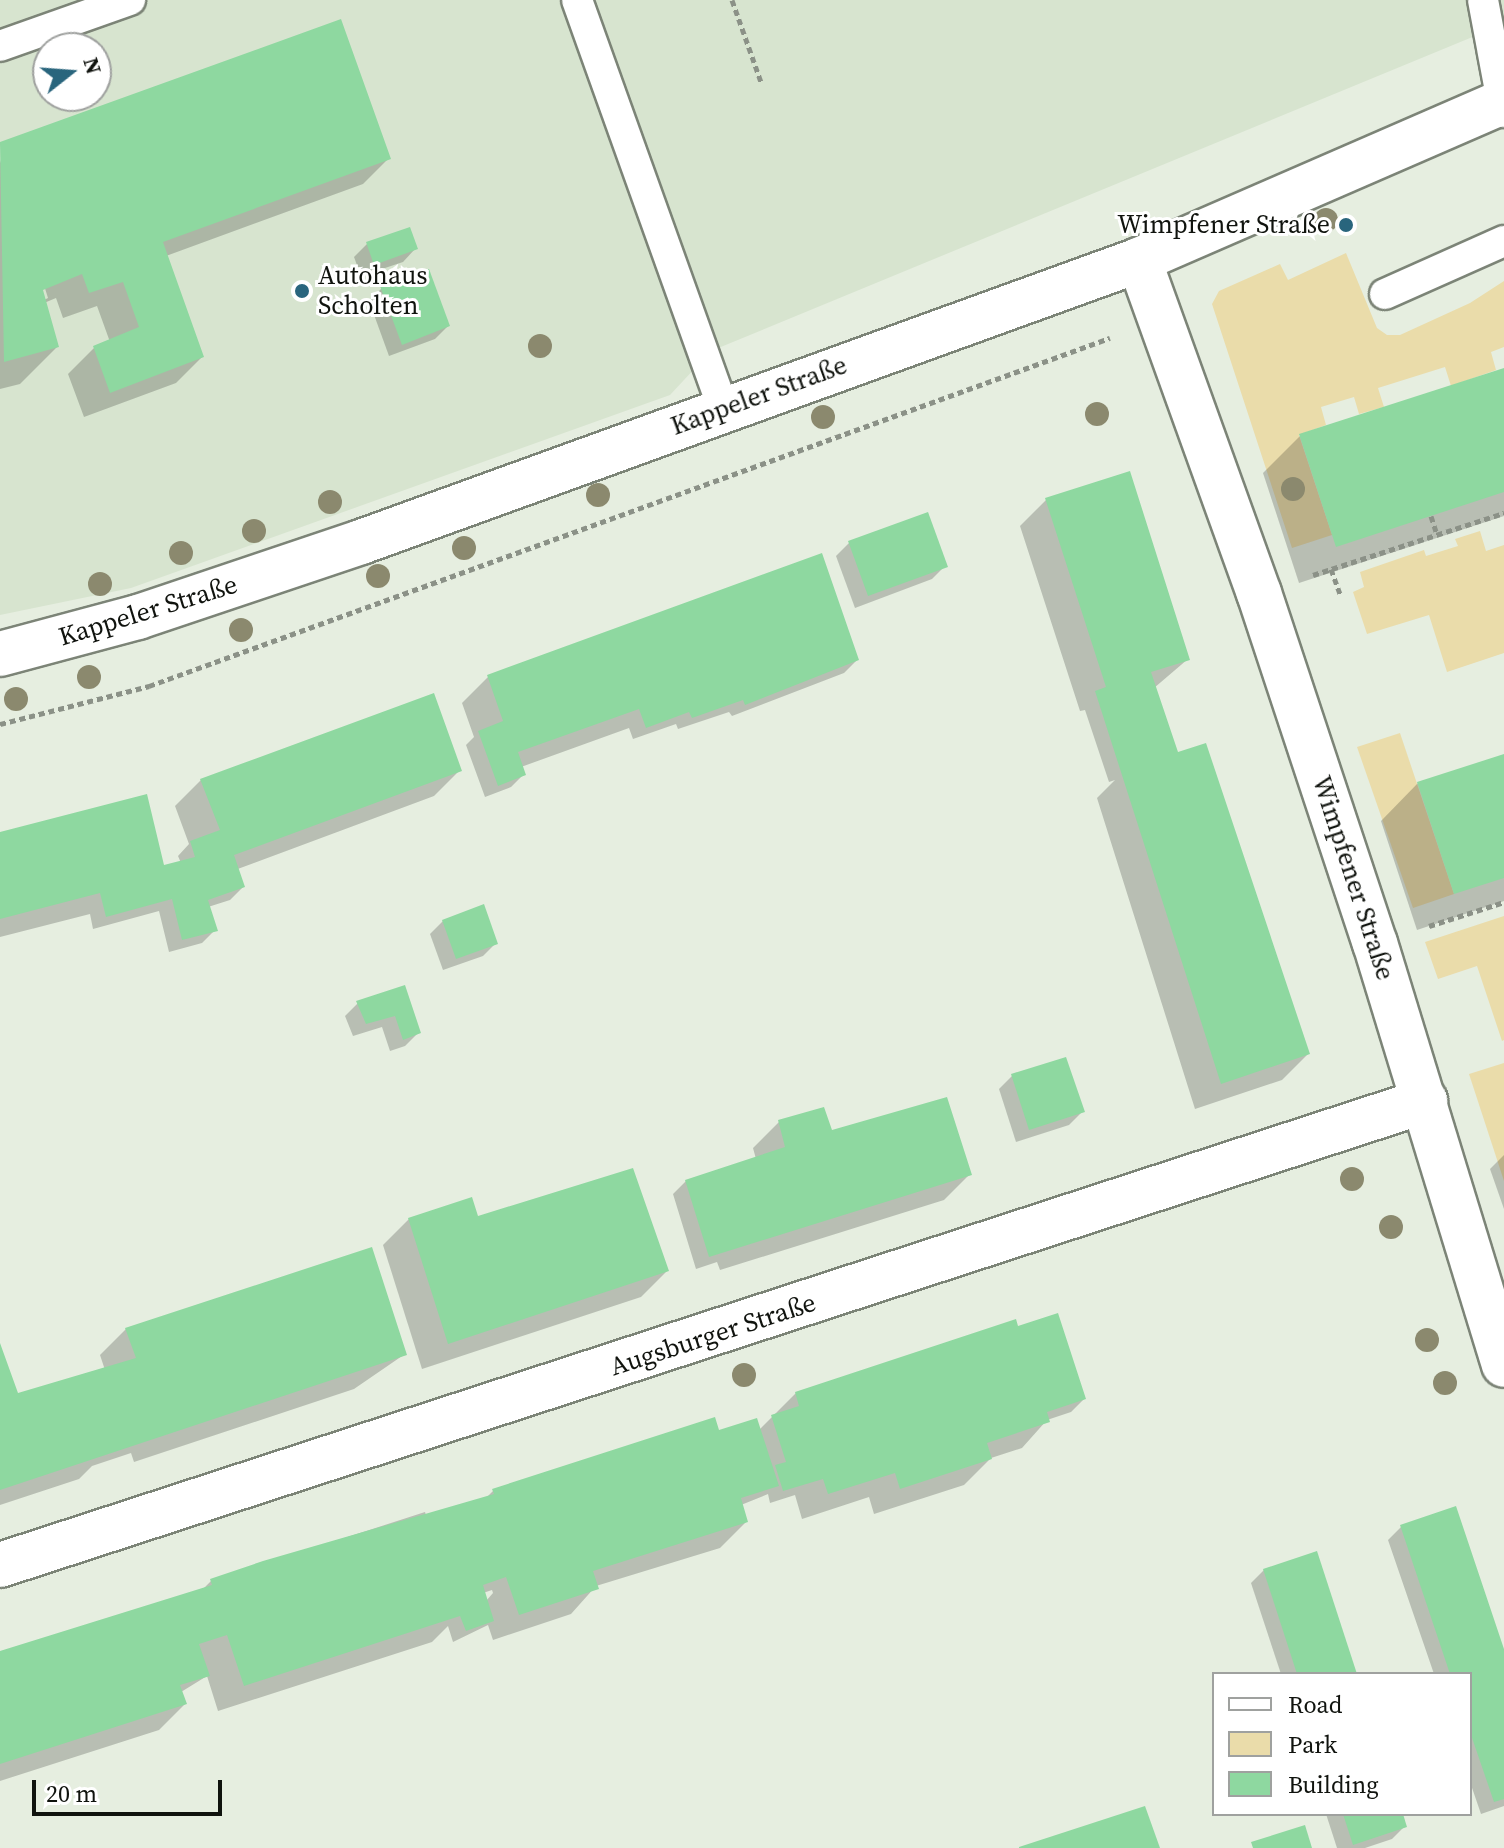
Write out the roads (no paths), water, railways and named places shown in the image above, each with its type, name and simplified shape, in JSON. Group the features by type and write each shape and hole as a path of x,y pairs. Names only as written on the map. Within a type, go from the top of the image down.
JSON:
{"street":[{"name":"Kappeler Straße","path":"0,654 183,602 1139,260 1503,105"},
{"name":"Wimpfener Straße","path":"1139,260 1259,593 1375,943 1504,1365"},
{"name":"Augsburger Straße","path":"0,1565 1425,1101"}],"lane":[{"path":"0,46 130,0"},
{"path":"577,0 724,410"},
{"path":"1483,0 1503,105"},
{"path":"1385,294 1504,241"}],"place":[{"name":"Wimpfener Straße","path":"1346,225"},
{"name":"Autohaus Scholten","path":"302,291"}]}
